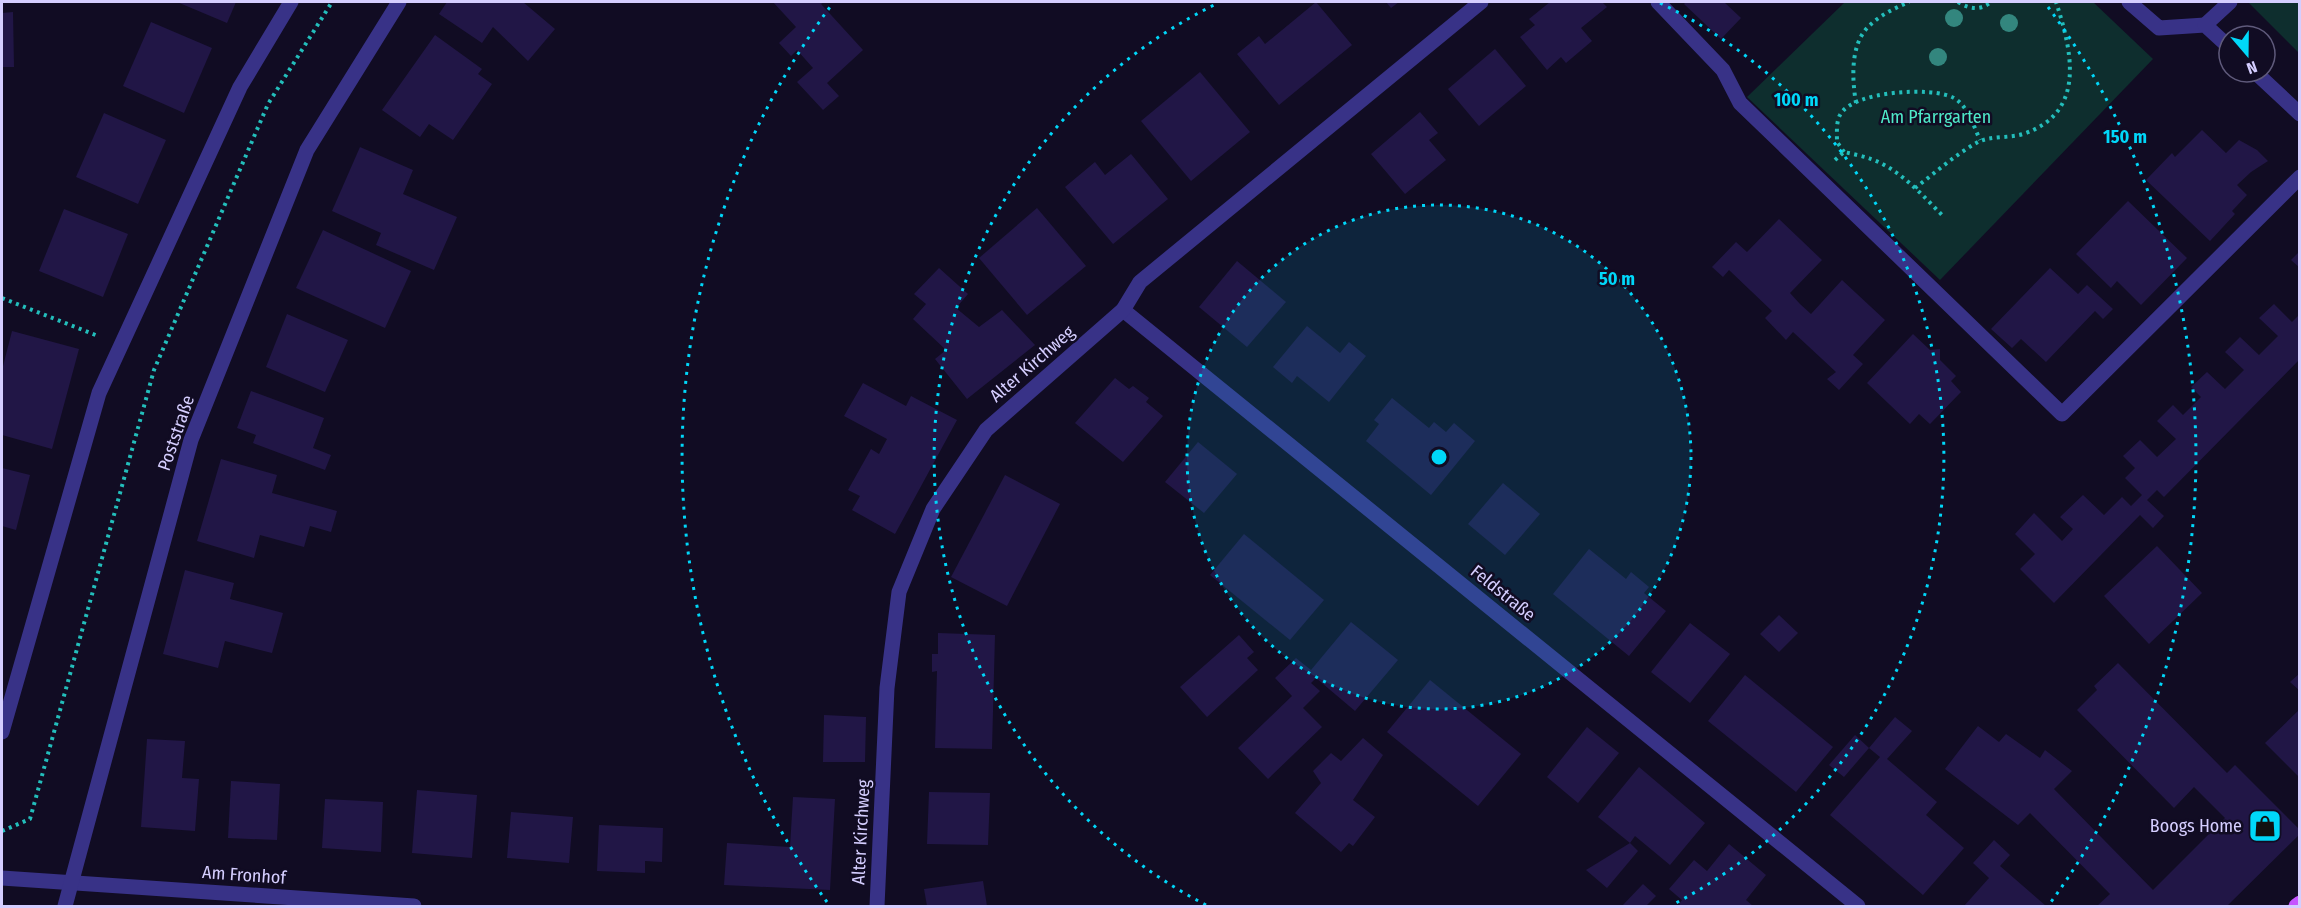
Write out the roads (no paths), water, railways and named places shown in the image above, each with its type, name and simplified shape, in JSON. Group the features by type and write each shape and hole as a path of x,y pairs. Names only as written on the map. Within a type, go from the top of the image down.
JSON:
{"street":[{"path":"2,732 99,393 240,87 291,2"},
{"name":"Poststraße","path":"65,906 191,440 307,150 399,2"},
{"name":"Alter Kirchweg","path":"877,906 888,688 899,592 933,509 986,430 1123,310 1140,282 1481,2"},
{"path":"1658,2 1723,70 1740,103 2062,414 2300,177"},
{"path":"2129,2 2159,28 2205,25 2230,2"},
{"path":"2205,25 2217,36"},
{"path":"2268,84 2300,114"},
{"name":"Feldstraße","path":"1123,310 1858,906"},
{"name":"Am Fronhof","path":"2,878 414,906"}],"place":[{"name":"Boogs Home","path":"2265,826"}],"park label":[{"name":"Am Pfarrgarten","path":"1936,117"}]}
